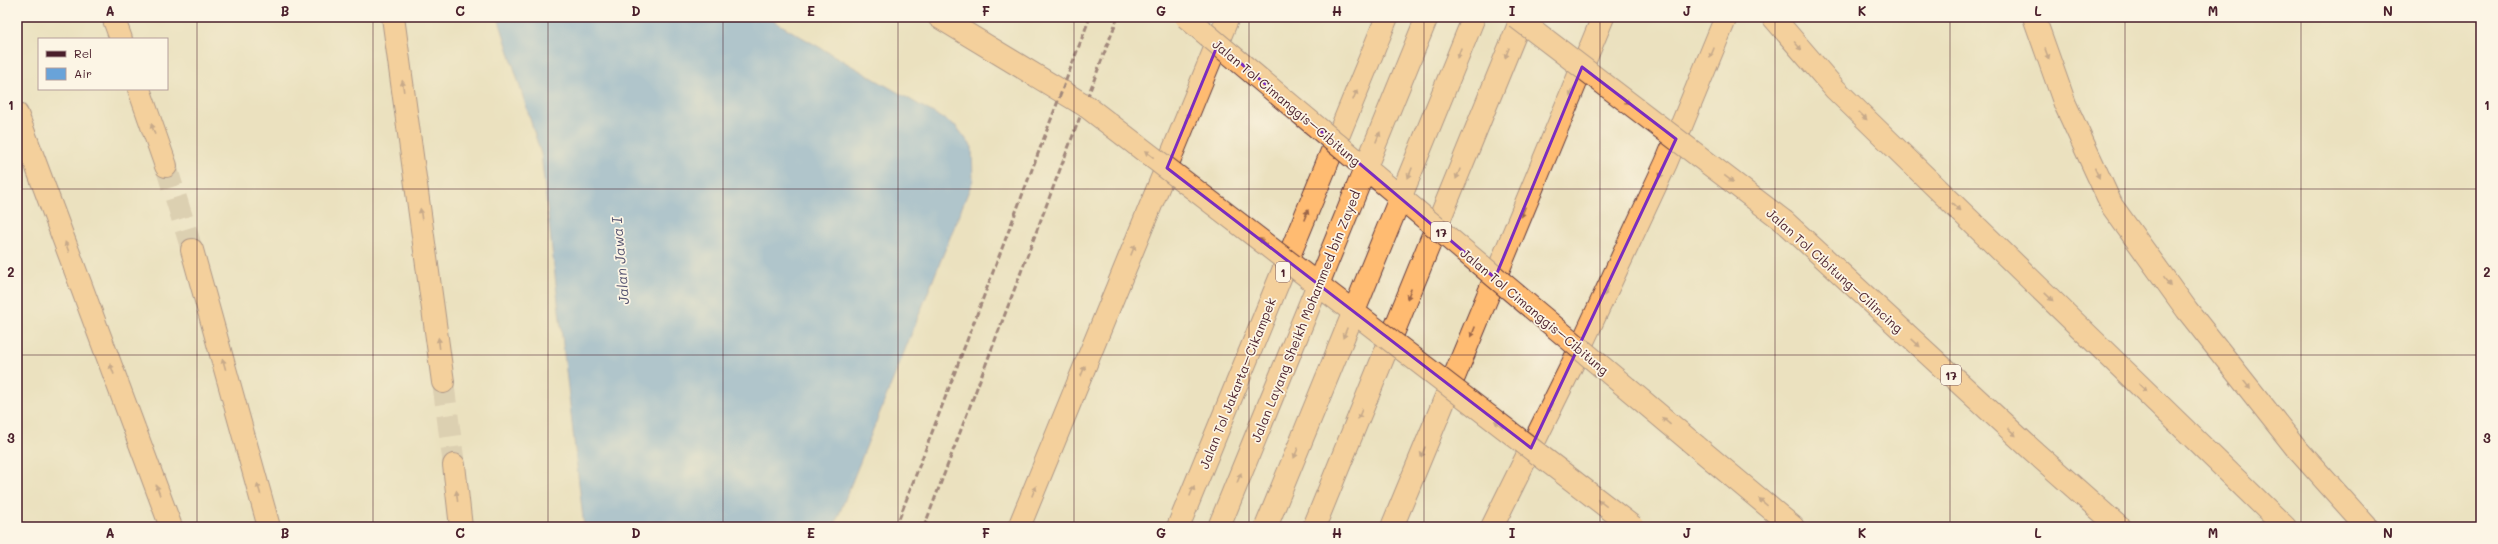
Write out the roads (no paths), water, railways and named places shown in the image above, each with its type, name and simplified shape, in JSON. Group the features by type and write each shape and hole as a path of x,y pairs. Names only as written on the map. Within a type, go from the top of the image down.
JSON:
{"highway":[{"path":"113,17 121,38"},
{"path":"393,17 443,382"},
{"path":"938,17 1085,105"},
{"path":"963,17 1085,105 1633,527"},
{"name":"Jalan Tol Cimanggis–Cibitung","path":"1186,17 1793,527"},
{"path":"1019,527 1228,17"},
{"name":"Jalan Tol Jakarta–Cikampek","path":"1178,527 1387,17"},
{"name":"Jalan Layang Sheikh Mohammed bin Zayed","path":"1219,527 1427,17"},
{"path":"1266,527 1474,17"},
{"name":"Jalan Tol Cibitung–Cilincing","path":"1516,17 1785,222 2031,449 2119,527"},
{"path":"1314,527 1522,17"},
{"path":"1392,527 1603,17"},
{"path":"1492,527 1572,365 1666,163 1726,17"},
{"path":"1773,17 1835,89 2285,527"},
{"path":"2034,17 2065,104 2112,206 2187,310 2297,449 2367,527"},
{"path":"139,90 166,166"},
{"path":"17,114 172,527"},
{"path":"192,250 269,527"},
{"path":"454,465 461,527"}],"water":[{"name":"Jalan Jawa I","path":"498,17 767,17 956,126 972,147 973,180 834,527 584,527 541,154"}],"tunnel":[{"path":"166,166 192,250"},
{"path":"443,382 454,465"}],"railway":[{"path":"896,527 1090,17"},
{"path":"924,527 1118,17"}]}
